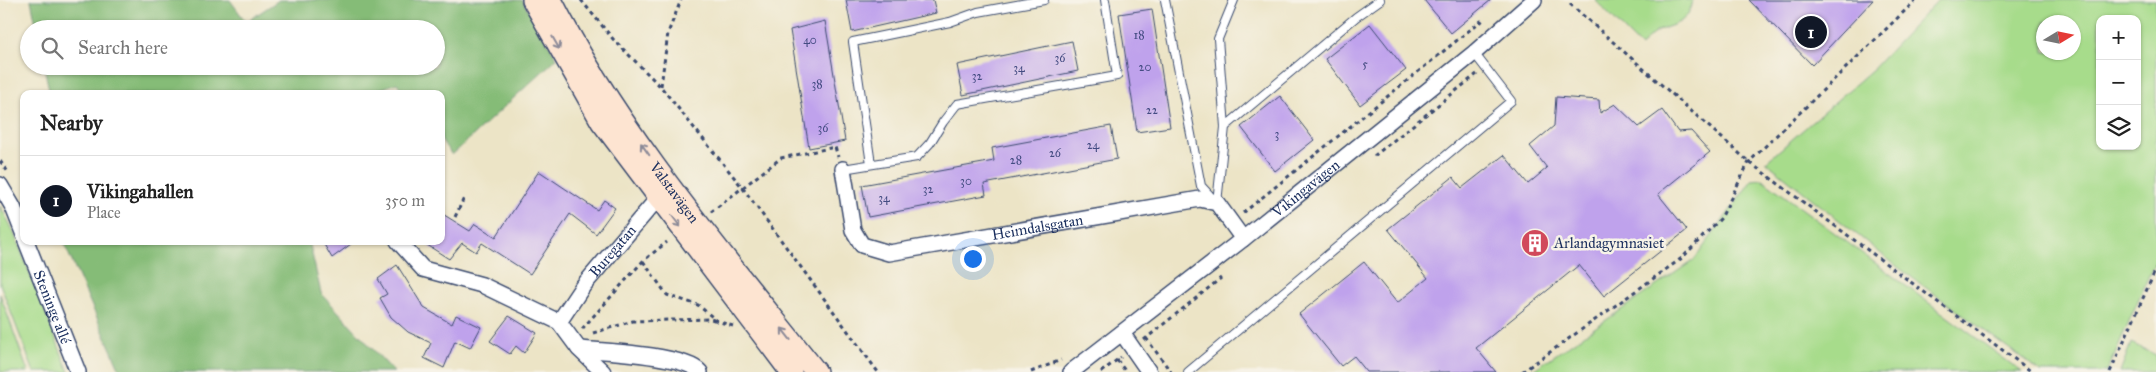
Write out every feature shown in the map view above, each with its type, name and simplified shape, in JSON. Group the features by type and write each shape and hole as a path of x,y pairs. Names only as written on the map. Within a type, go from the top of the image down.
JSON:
{"street":[{"name":"Valstavägen","path":"533,0 602,122 664,191 816,372"},
{"name":"Valstavägen","path":"551,0 664,191 791,372"},
{"name":"Vikingavägen","path":"1071,372 1243,239 1474,53 1528,2"},
{"name":"Heimdalsgatan","path":"843,169 853,230 862,245 889,253 1200,199 1217,203"},
{"path":"0,185 13,207 20,225"},
{"name":"Buregatan","path":"559,322 583,286 664,191"},
{"path":"1217,203 1243,239"},
{"name":"Steninge allé","path":"28,245 78,372"},
{"path":"401,245 422,269 482,285 559,322 576,344 603,372"},
{"path":"1122,333 1149,372"},
{"path":"576,344 687,362 700,372"}],"lane":[{"path":"870,164 853,42 950,22 978,12 1044,0"},
{"path":"843,169 917,157 930,143 957,104 1117,76 1105,0"},
{"path":"1165,0 1202,186 1217,203"},
{"path":"1217,203 1225,127 1218,39 1234,0"},
{"path":"1225,127 1356,17 1380,0"},
{"path":"1188,372 1511,100 1474,53"}],"path":[{"path":"581,0 613,39 661,87 742,187 878,372"},
{"path":"661,87 668,33 681,0"},
{"path":"1522,372 1682,258 1722,218 1749,162 1916,0"},
{"path":"1570,4 1749,162 2032,372"},
{"path":"708,214 781,158 835,147 843,169"},
{"path":"455,217 464,198"},
{"path":"576,344 618,289 643,261 667,242"},
{"path":"643,261 667,295 698,305 717,321"},
{"path":"2110,372 2156,269"},
{"path":"576,344 633,321 711,319 734,326"},
{"path":"1146,338 1171,372"},
{"path":"1117,360 1126,372"}],"green space":[{"path":"31,0 230,0 245,20 35,20"},
{"path":"279,0 522,0 557,58 452,155 445,145 445,90 402,90 397,83 378,90 49,90 46,75 445,75 445,20 249,20"},
{"path":"1595,0 1693,0 1690,9 1682,20 1677,24 1658,31 1641,47"},
{"path":"1938,0 2156,0 2156,259 2107,372 2041,372 1899,268 1766,162 1874,68"},
{"path":"1762,179 2022,372 1530,372 1694,260 1752,180"},
{"path":"0,206 11,226 69,372 34,372 0,284"},
{"path":"65,245 310,245 321,293 394,372 121,372"},
{"path":"0,294 28,372 0,372"},
{"path":"2131,343 2156,355 2156,372 2120,372"}],"building":[{"path":"846,0 933,0 936,13 852,32"},
{"path":"1424,0 1491,0 1451,33"},
{"path":"1749,0 1873,0 1812,65"},
{"path":"1152,9 1170,127 1137,132 1119,14"},
{"path":"825,21 845,141 809,148 790,30"},
{"path":"1370,24 1406,70 1360,105 1325,59"},
{"path":"1072,41 1078,71 963,95 957,65"},
{"path":"1280,96 1314,140 1275,171 1241,127"},
{"name":"Arlandagymnasiet","path":"1556,97 1599,100 1600,113 1615,104 1639,127 1662,110 1678,132 1691,131 1710,152 1658,194 1687,230 1604,296 1579,265 1476,348 1496,372 1367,372 1354,356 1341,366 1299,314 1364,262 1397,303 1428,278 1388,229 1453,177 1462,188 1504,155 1528,184 1547,168 1530,146 1554,126"},
{"path":"1111,126 1117,159 984,184 986,195 868,217 862,185 994,161 992,148"},
{"path":"539,171 597,210 604,200 615,208 596,234 570,214 530,274 482,243 476,252 462,243 449,259 427,245 445,245 445,215 470,231 475,224 496,237"},
{"path":"324,245 350,245 332,258"},
{"path":"397,265 424,308 452,324 456,315 481,327 470,348 455,341 444,368 424,358 431,343 408,332 391,317 380,298 387,294 378,279"},
{"path":"509,316 537,333 524,353 516,346 510,354 490,341"}],"place":[{"name":"Vikingahallen","path":"1811,32"},
{"name":"Arlandagymnasiet","path":"1535,243"}]}
